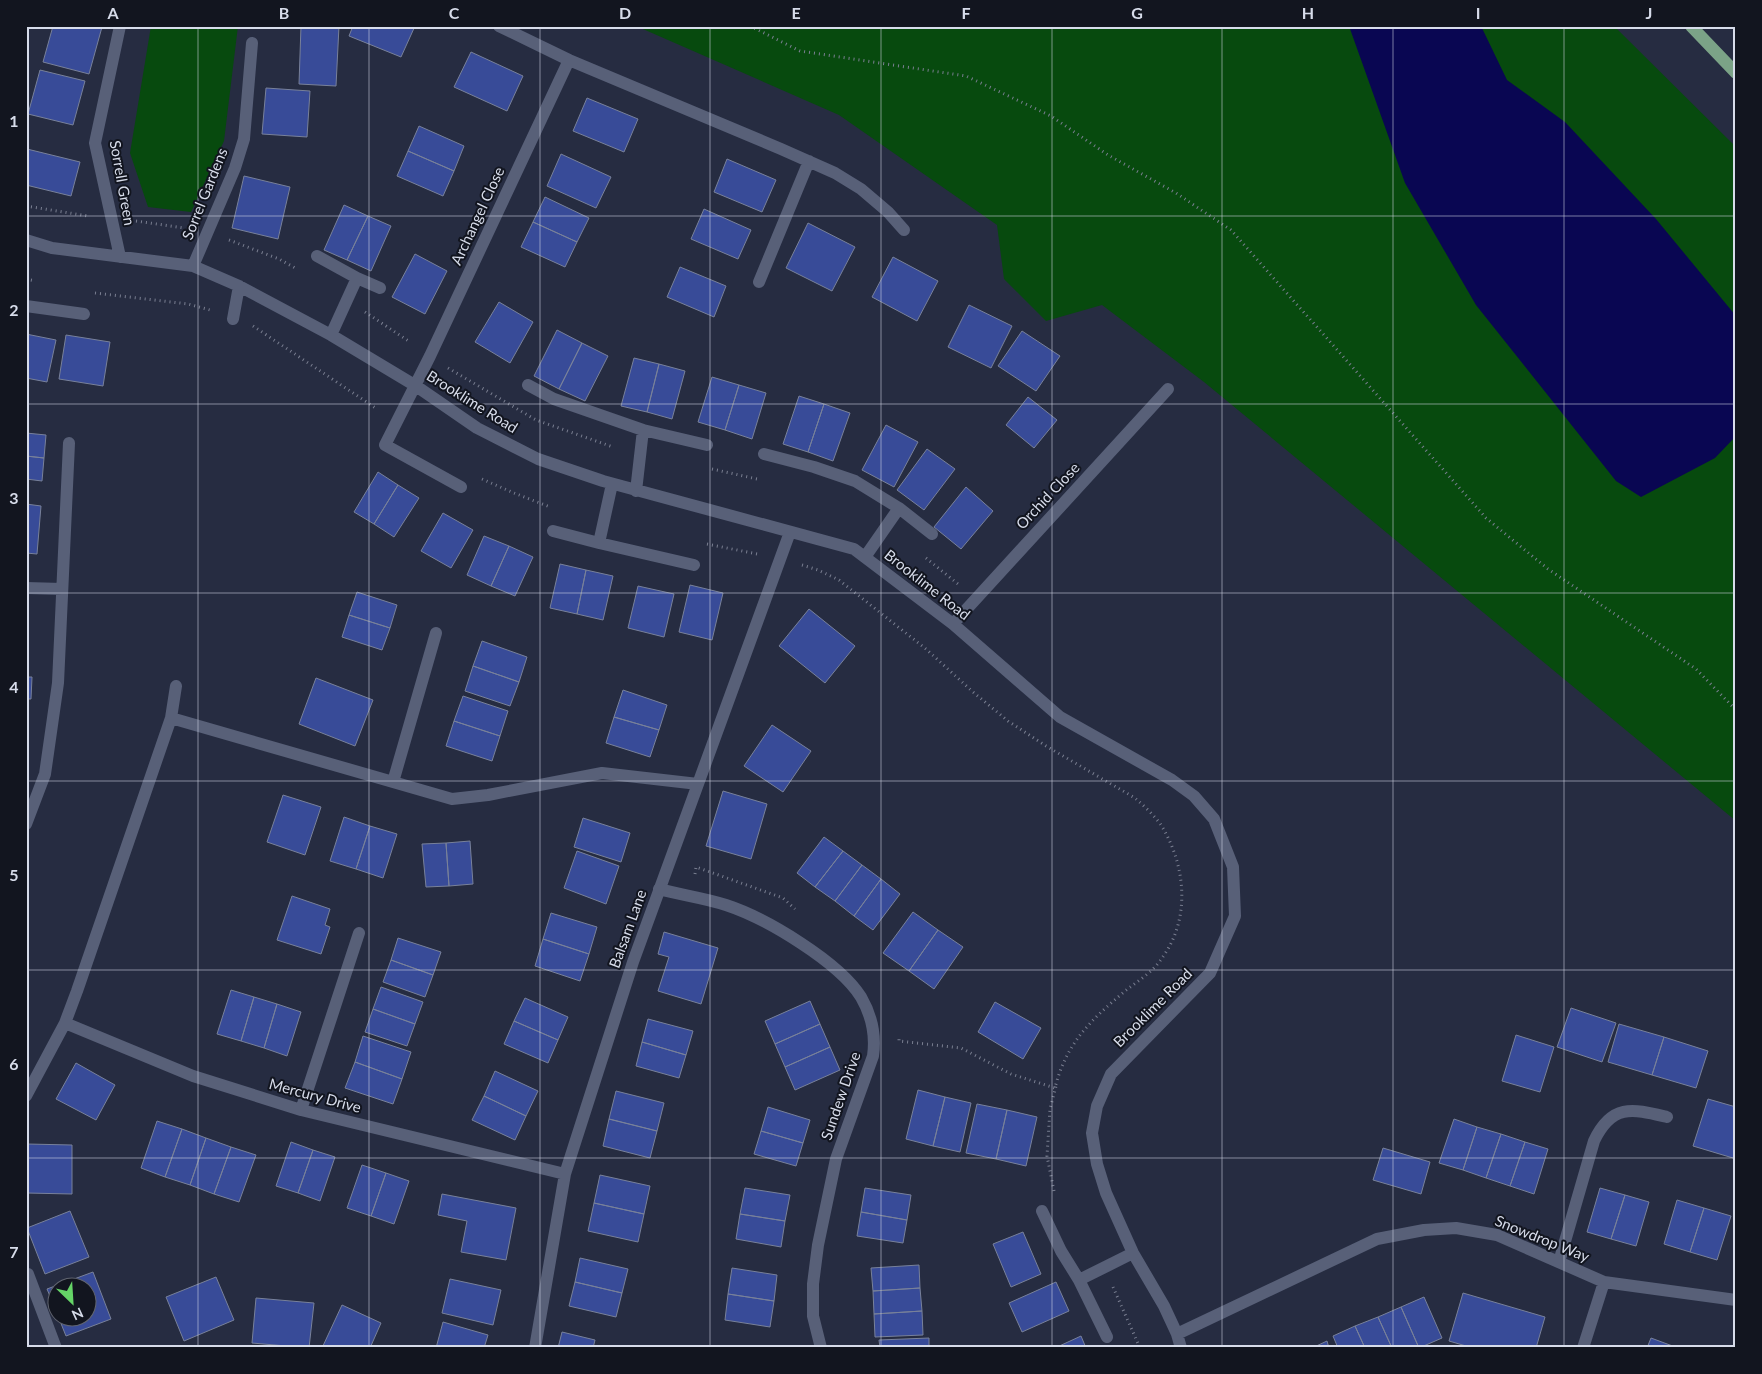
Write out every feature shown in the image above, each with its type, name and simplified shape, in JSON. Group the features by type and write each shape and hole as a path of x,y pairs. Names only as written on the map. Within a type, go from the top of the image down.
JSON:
{"main road":[{"path":"1691,26 1736,73"}],"street":[{"name":"Sorrell Green","path":"120,26 95,143 120,257"},
{"path":"500,26 569,60 835,173 861,189 888,212 904,230"},
{"name":"Sorrel Gardens","path":"193,266 235,168 244,138 252,43"},
{"name":"Archangel Close","path":"461,487 385,445 416,386 569,60"},
{"path":"760,282 809,161"},
{"name":"Brooklime Road","path":"26,240 52,248 193,266 238,286 331,335 416,386 477,428 538,459 612,484 854,549 953,624 1060,717 1172,780 1194,796 1214,819 1233,867 1235,916 1210,973 1111,1074 1097,1106 1092,1133 1097,1164 1106,1193 1133,1253 1164,1306 1177,1334 1181,1348"},
{"path":"317,256 357,278 380,288"},
{"path":"331,335 357,278"},
{"path":"233,319 238,286"},
{"path":"26,306 84,314"},
{"path":"528,385 554,399 643,430 707,445"},
{"name":"Orchid Close","path":"953,624 1168,389"},
{"path":"636,490 643,430"},
{"path":"26,824 44,774 58,683 69,444"},
{"path":"764,454 814,467 855,481 899,508 932,534"},
{"path":"599,543 612,484"},
{"path":"865,557 899,508"},
{"path":"553,531 694,565"},
{"name":"Balsam Lane","path":"535,1348 566,1174 633,962 790,532"},
{"path":"26,588 62,589"},
{"path":"393,782 436,633"},
{"path":"26,1096 65,1023 77,992 160,753 171,718 176,686"},
{"path":"171,718 452,799 488,795 602,773 698,784"},
{"name":"Sundew Drive","path":"659,889 727,905 779,929 830,964 860,996 872,1022 875,1040 873,1056 836,1159 818,1245 813,1284 813,1316 821,1348"},
{"path":"301,1110 359,933"},
{"name":"Mercury Drive","path":"65,1023 193,1076 301,1110 566,1174"},
{"path":"1559,1262 1594,1141 1599,1130 1614,1117 1629,1110 1638,1110 1667,1117"},
{"path":"1042,1211 1107,1337"},
{"name":"Snowdrop Way","path":"1177,1334 1377,1239 1424,1230 1456,1228 1496,1235 1604,1282 1736,1300"},
{"path":"1079,1280 1133,1253"},
{"path":"28,1274 56,1348"},
{"path":"1583,1348 1604,1282"}],"path":[{"path":"750,26 800,51 966,76 1052,116 1108,155 1176,193 1231,230 1486,518 1548,569 1696,668 1736,710"},
{"path":"26,279 35,281"},
{"path":"86,292 207,308 261,330 307,364 397,422"},
{"path":"475,474 514,493 554,508"},
{"path":"703,543 780,559 818,570 839,580 926,648 973,692 1008,721 1046,746 1135,798 1161,825 1174,854 1182,882 1181,914 1176,932 1162,960 1099,1014 1079,1035 1065,1057 1057,1078 1050,1108 1047,1156 1057,1198"},
{"path":"1055,1088 1057,1078"},
{"path":"1102,1268 1119,1296 1140,1348"}],"green space":[{"path":"151,26 238,26 224,141 191,212 148,207 130,153"},
{"path":"636,26 1614,26 1736,147 1736,821 1204,382 1102,305 1046,321 1004,279 997,225 839,115"}],"shaded area":[{"path":"1349,26 1481,26 1507,80 1565,122 1656,219 1736,316 1736,436 1715,458 1641,497 1616,481 1476,305 1405,183"}],"building":[{"path":"53,26 102,27 89,74 43,62"},
{"path":"301,26 339,26 336,86 299,84"},
{"path":"353,26 415,26 401,57 349,36"},
{"path":"471,52 523,76 507,111 454,87"},
{"path":"40,70 85,81 73,125 28,114"},
{"path":"266,88 310,91 307,137 262,134"},
{"path":"587,98 638,119 624,152 573,131"},
{"path":"419,126 464,146 454,171 408,151"},
{"path":"27,149 80,162 71,196 26,185"},
{"path":"408,151 454,171 443,196 397,176"},
{"path":"561,154 611,177 596,208 547,186"},
{"path":"727,159 776,180 762,212 714,192"},
{"path":"244,176 290,187 278,239 232,228"},
{"path":"545,197 589,218 577,242 533,222"},
{"path":"344,205 368,216 347,260 324,250"},
{"path":"704,209 751,230 738,259 691,239"},
{"path":"368,216 391,226 371,271 347,260"},
{"path":"533,222 577,242 565,267 521,247"},
{"path":"808,223 855,247 832,291 786,268"},
{"path":"415,254 447,271 425,314 392,297"},
{"path":"893,257 938,281 917,321 872,297"},
{"path":"680,267 726,286 714,317 667,297"},
{"path":"499,302 533,322 510,363 475,342"},
{"path":"969,305 1012,326 991,368 948,347"},
{"path":"557,330 582,343 559,389 534,376"},
{"path":"1022,331 1060,356 1036,391 998,366"},
{"path":"26,334 56,340 47,382 26,378"},
{"path":"66,335 110,342 103,386 59,379"},
{"path":"582,343 608,356 585,401 559,389"},
{"path":"634,358 659,364 647,412 621,406"},
{"path":"659,364 685,371 672,419 647,412"},
{"path":"712,377 739,385 725,430 698,422"},
{"path":"739,385 766,393 752,439 725,430"},
{"path":"799,396 824,404 808,452 783,444"},
{"path":"1028,397 1057,420 1034,448 1006,425"},
{"path":"824,404 850,413 833,461 808,452"},
{"path":"886,425 918,442 894,487 862,470"},
{"path":"26,433 46,435 44,458 26,456"},
{"path":"927,449 955,469 924,510 897,490"},
{"path":"26,456 44,458 42,481 26,479"},
{"path":"378,472 398,485 374,524 354,512"},
{"path":"398,485 419,498 394,537 374,524"},
{"path":"966,487 993,511 961,549 934,527"},
{"path":"26,504 41,506 37,554 26,553"},
{"path":"443,513 473,530 451,568 421,551"},
{"path":"484,536 509,546 491,586 467,575"},
{"path":"509,546 533,557 515,596 491,586"},
{"path":"560,564 586,570 577,614 550,608"},
{"path":"586,570 613,576 603,620 577,614"},
{"path":"690,585 723,593 712,640 679,632"},
{"path":"638,586 674,594 664,637 628,628"},
{"path":"357,592 397,605 390,628 349,615"},
{"path":"809,609 855,646 825,683 779,646"},
{"path":"349,615 390,628 382,650 342,637"},
{"path":"482,641 527,657 519,682 473,666"},
{"path":"473,666 519,682 510,706 465,691"},
{"path":"26,677 32,677 31,699 26,699"},
{"path":"316,678 373,700 355,746 299,724"},
{"path":"623,690 667,705 659,730 614,717"},
{"path":"463,696 508,711 500,736 454,721"},
{"path":"614,717 659,730 650,757 606,743"},
{"path":"454,721 500,736 492,761 446,746"},
{"path":"772,725 811,751 783,792 744,766"},
{"path":"723,791 767,804 751,859 706,846"},
{"path":"283,795 321,807 305,855 267,842"},
{"path":"344,817 370,826 356,869 330,861"},
{"path":"583,818 630,833 621,862 574,847"},
{"path":"370,826 397,834 383,878 356,869"},
{"path":"824,837 843,851 815,887 797,873"},
{"path":"470,841 473,884 449,886 446,843"},
{"path":"446,843 449,886 426,887 422,844"},
{"path":"577,851 619,866 606,904 564,888"},
{"path":"843,851 862,865 835,901 815,887"},
{"path":"862,865 881,879 854,916 835,901"},
{"path":"881,879 900,894 873,930 854,916"},
{"path":"292,896 330,909 325,925 330,927 321,954 277,940"},
{"path":"913,912 938,930 909,971 883,953"},
{"path":"551,913 597,927 589,954 543,939"},
{"path":"938,930 963,947 934,989 909,971"},
{"path":"664,932 718,948 701,1004 658,991 669,957 658,954"},
{"path":"398,938 441,952 433,975 391,960"},
{"path":"543,939 589,954 580,981 535,966"},
{"path":"391,960 433,975 425,997 383,982"},
{"path":"381,987 423,1002 415,1024 373,1009"},
{"path":"231,990 254,997 241,1041 217,1034"},
{"path":"254,997 277,1004 264,1048 241,1041"},
{"path":"525,998 568,1017 558,1040 514,1021"},
{"path":"810,1001 820,1024 775,1044 765,1021"},
{"path":"995,1002 1041,1028 1023,1059 978,1032"},
{"path":"277,1004 301,1012 287,1056 264,1048"},
{"path":"1571,1008 1616,1023 1602,1062 1557,1047"},
{"path":"373,1009 415,1024 407,1046 365,1032"},
{"path":"648,1019 693,1031 686,1055 642,1042"},
{"path":"514,1021 558,1040 548,1063 504,1044"},
{"path":"820,1024 830,1047 785,1067 775,1044"},
{"path":"1619,1024 1664,1037 1652,1075 1608,1062"},
{"path":"1516,1035 1554,1047 1540,1092 1502,1081"},
{"path":"363,1036 411,1052 402,1079 355,1062"},
{"path":"1664,1037 1708,1051 1696,1088 1652,1075"},
{"path":"642,1042 686,1055 679,1078 636,1066"},
{"path":"830,1047 840,1070 795,1090 785,1067"},
{"path":"355,1062 402,1079 393,1104 345,1088"},
{"path":"76,1063 115,1085 96,1120 56,1099"},
{"path":"495,1071 538,1091 526,1116 484,1096"},
{"path":"918,1090 945,1097 933,1146 906,1139"},
{"path":"616,1091 664,1103 657,1131 609,1119"},
{"path":"484,1096 526,1116 515,1140 472,1120"},
{"path":"945,1097 971,1103 960,1152 933,1146"},
{"path":"1708,1099 1736,1107 1736,1149 1733,1158 1693,1146"},
{"path":"977,1104 1007,1110 996,1159 966,1153"},
{"path":"768,1107 810,1120 803,1143 761,1131"},
{"path":"1007,1110 1037,1117 1026,1166 996,1159"},
{"path":"609,1119 657,1131 650,1158 603,1146"},
{"path":"1454,1119 1477,1127 1463,1170 1439,1163"},
{"path":"157,1121 182,1129 165,1177 141,1168"},
{"path":"1477,1127 1501,1134 1486,1178 1463,1170"},
{"path":"182,1129 206,1138 190,1185 165,1177"},
{"path":"761,1131 803,1143 796,1166 754,1154"},
{"path":"1501,1134 1525,1142 1510,1186 1486,1178"},
{"path":"206,1138 231,1147 214,1194 190,1185"},
{"path":"291,1142 313,1150 298,1193 276,1186"},
{"path":"1525,1142 1548,1149 1534,1194 1510,1186"},
{"path":"27,1144 72,1145 72,1194 26,1193"},
{"path":"231,1147 256,1155 239,1202 214,1194"},
{"path":"1383,1148 1430,1162 1421,1194 1373,1180"},
{"path":"313,1150 335,1157 320,1201 298,1193"},
{"path":"362,1165 386,1173 371,1216 347,1208"},
{"path":"386,1173 409,1181 394,1224 371,1216"},
{"path":"600,1175 650,1186 644,1214 594,1203"},
{"path":"745,1188 790,1195 785,1221 740,1214"},
{"path":"865,1188 911,1195 907,1220 861,1212"},
{"path":"1600,1188 1625,1195 1611,1239 1587,1232"},
{"path":"442,1194 516,1208 506,1260 461,1252 467,1221 438,1215"},
{"path":"1625,1195 1649,1202 1636,1246 1611,1239"},
{"path":"1677,1200 1704,1208 1690,1252 1664,1244"},
{"path":"594,1203 644,1214 638,1242 588,1231"},
{"path":"1704,1208 1731,1216 1717,1260 1690,1252"},
{"path":"70,1211 89,1257 45,1274 27,1228"},
{"path":"861,1212 907,1220 903,1243 857,1236"},
{"path":"740,1214 785,1221 781,1247 736,1239"},
{"path":"1023,1232 1041,1274 1011,1287 993,1244"},
{"path":"580,1258 628,1269 622,1293 575,1282"},
{"path":"919,1265 920,1288 873,1291 871,1268"},
{"path":"732,1268 777,1275 774,1301 728,1294"},
{"path":"93,1272 95,1276 82,1276"},
{"path":"216,1277 234,1320 184,1341 166,1297"},
{"path":"450,1279 501,1290 493,1325 442,1313"},
{"path":"575,1282 622,1293 616,1317 569,1306"},
{"path":"1056,1282 1069,1311 1022,1332 1009,1303"},
{"path":"98,1285 111,1319 98,1324"},
{"path":"920,1288 922,1311 874,1314 873,1291"},
{"path":"1463,1293 1545,1317 1536,1348 1473,1348 1449,1341"},
{"path":"728,1294 774,1301 770,1327 725,1320"},
{"path":"1424,1297 1442,1338 1419,1348 1401,1307"},
{"path":"256,1298 314,1303 309,1348 252,1343"},
{"path":"342,1305 381,1323 370,1348 322,1348"},
{"path":"1401,1307 1419,1348 1392,1348 1378,1317"},
{"path":"922,1311 923,1335 875,1337 874,1314"},
{"path":"1378,1317 1392,1348 1365,1348 1355,1326"},
{"path":"443,1322 488,1335 484,1348 436,1348"},
{"path":"62,1326 92,1326 66,1336"},
{"path":"1355,1326 1365,1348 1338,1348 1333,1336"},
{"path":"562,1332 595,1340 593,1348 558,1348"},
{"path":"1081,1336 1086,1348 1055,1348"},
{"path":"929,1338 929,1348 880,1348 879,1340"},
{"path":"1651,1338 1678,1348 1647,1348"},
{"path":"1327,1341 1329,1348 1312,1348"}]}
